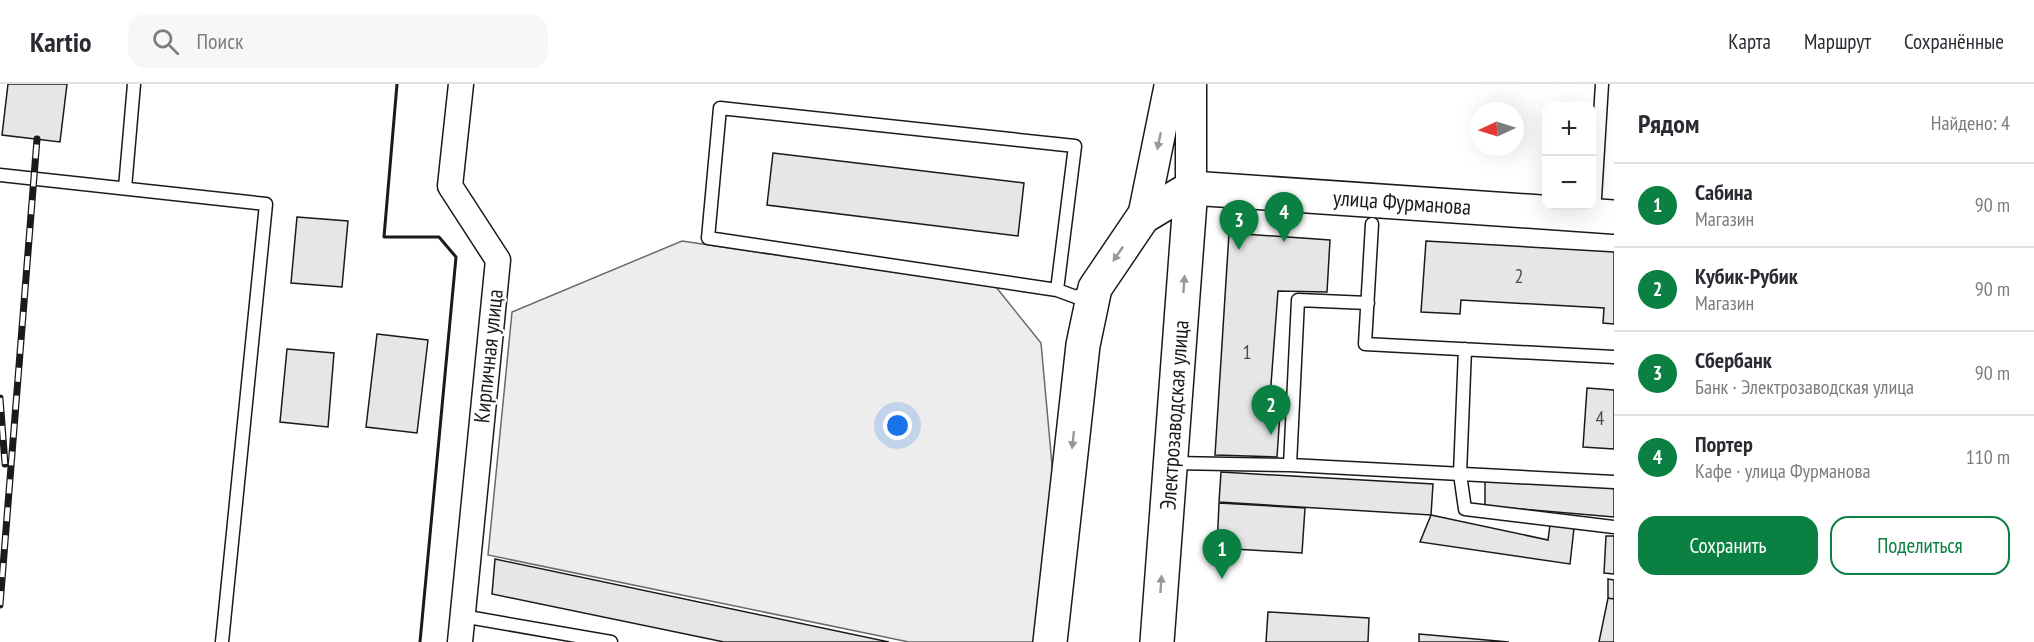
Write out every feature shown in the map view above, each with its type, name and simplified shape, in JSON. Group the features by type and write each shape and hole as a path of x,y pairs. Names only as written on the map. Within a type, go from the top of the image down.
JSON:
{"main road":[{"path":"1050,642 1083,345 1095,288 1143,217 1191,188"},
{"name":"улица Фурманова","path":"1191,188 1604,216"},
{"name":"Электрозаводская улица","path":"1157,642 1191,188"}],"street":[{"name":"Кирпичная улица","path":"460,642 498,260 450,186 461,84"},
{"path":"1143,217 1170,84"},
{"name":"Электрозаводская улица","path":"1191,84 1191,188"}],"lane":[{"path":"125,188 134,84"},
{"path":"1602,84 1604,216"},
{"path":"1057,290 1075,146 720,108 708,238 1057,290 1076,297 1095,288"},
{"path":"0,175 266,204 222,642"},
{"path":"1372,224 1365,344 1614,357"},
{"path":"1290,465 1298,300 1368,303"},
{"path":"1465,349 1460,474 1465,509 1614,527"},
{"path":"1170,463 1290,465 1614,482"},
{"path":"462,616 610,642"}],"shaded area":[{"path":"682,241 996,287 1041,343 1053,476 1042,642 909,642 488,555 512,312"}],"building":[{"path":"8,84 67,84 60,142 2,135"},
{"path":"773,153 1024,183 1018,236 767,205"},
{"path":"297,217 348,221 342,287 291,283"},
{"path":"1229,233 1330,240 1327,292 1278,291 1269,411 1280,412 1277,457 1215,455"},
{"path":"1426,241 1614,252 1614,324 1603,323 1604,308 1461,300 1460,314 1421,312"},
{"path":"377,334 428,340 417,433 366,427"},
{"path":"287,349 334,353 328,427 280,422"},
{"path":"1587,388 1614,390 1614,449 1583,447"},
{"path":"1221,472 1433,484 1431,515 1219,502"},
{"path":"1485,481 1614,488 1614,517 1485,506"},
{"path":"1219,503 1305,508 1302,553 1217,548"},
{"path":"1431,515 1548,540 1550,525 1574,528 1570,564 1420,542"},
{"path":"1606,536 1614,536 1614,574 1604,573"},
{"path":"495,559 889,642 724,642 492,594"},
{"path":"1608,579 1614,580 1614,599 1608,598"},
{"path":"1608,598 1614,599 1614,642 1599,642"},
{"path":"1268,612 1369,618 1368,642 1266,642"},
{"path":"1419,634 1509,642 1419,642"}],"railway":[{"path":"0,605 37,139"},
{"path":"0,398 5,464"}],"wall":[{"path":"397,84 384,237 439,237 456,257 420,642"}],"place":[{"name":"Портер","path":"1284,242"},
{"name":"Сбербанк","path":"1239,250"},
{"name":"Кубик-Рубик","path":"1271,435"},
{"name":"Сабина","path":"1222,579"}]}
